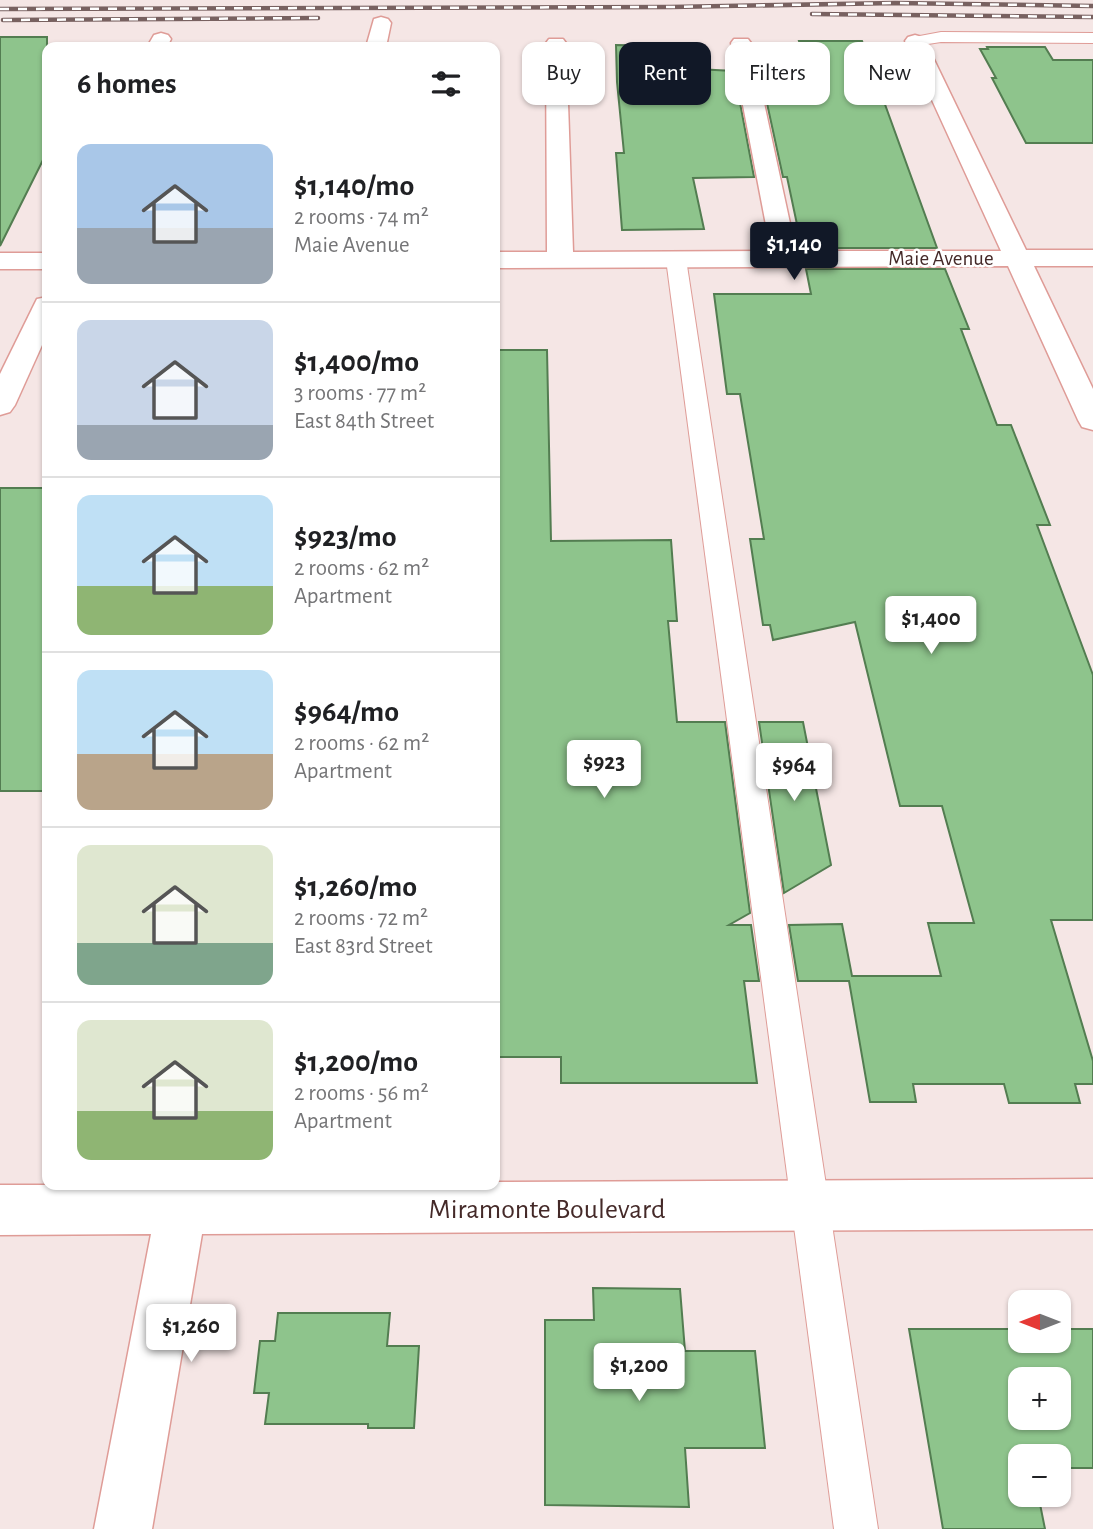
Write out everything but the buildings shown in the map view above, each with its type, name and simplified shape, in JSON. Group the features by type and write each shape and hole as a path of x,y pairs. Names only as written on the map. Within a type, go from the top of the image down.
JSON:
{"street":[{"path":"377,42 381,23"},
{"path":"915,41 1093,420"},
{"path":"557,105 560,259"},
{"path":"754,105 785,259"},
{"name":"Maie Avenue","path":"500,260 1093,258"},
{"path":"0,261 42,261"},
{"path":"0,405 42,316"},
{"path":"123,1529 183,1198"},
{"name":"Miramonte Boulevard","path":"0,1210 183,1198 808,1206 1093,1204"}],"lane":[{"path":"915,41 942,37 1093,38"},
{"path":"676,259 808,1206 856,1529"}],"railway":[{"path":"0,9 671,7 895,3 1093,6"},
{"path":"812,14 1093,17"},
{"path":"3,20 318,18"}]}
